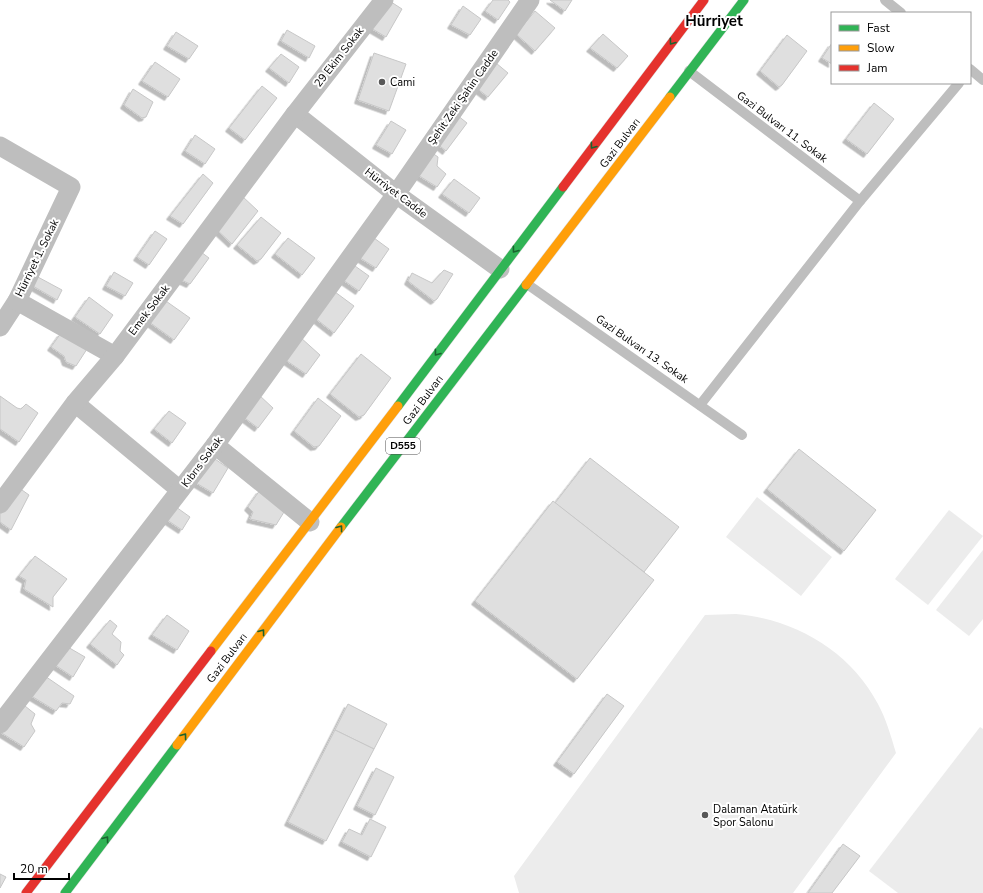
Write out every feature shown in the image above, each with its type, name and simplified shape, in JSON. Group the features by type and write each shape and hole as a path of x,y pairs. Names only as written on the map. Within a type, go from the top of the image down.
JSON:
{"main road":[{"name":"Gazi Bulvarı","path":"26,893 503,271 704,0"},
{"name":"Gazi Bulvarı","path":"65,893 524,282 744,0"}],"street":[{"name":"29 Ekim Sokak","path":"294,114 384,0"},
{"name":"Şehit Zeki Şahin Cadde","path":"396,194 530,0"},
{"name":"Hürriyet Cadde","path":"294,114 396,194 503,271"},
{"name":"Emek Sokak","path":"0,504 75,403 115,356 294,114"},
{"name":"Hürriyet 1. Sokak","path":"0,146 72,187 17,301 0,327"},
{"name":"Kıbrıs Sokak","path":"0,724 215,445 396,194"},
{"path":"17,301 115,356"},
{"path":"75,403 180,490"},
{"path":"215,445 310,522"}],"lane":[{"path":"885,0 900,12"},
{"path":"971,70 983,80"},
{"name":"Gazi Bulvarı 11. Sokak","path":"689,71 860,201"},
{"path":"700,405 860,201 958,84"},
{"name":"Gazi Bulvarı 13. Sokak","path":"524,282 742,434"}],"shaded area":[{"path":"757,497 832,557 801,596 726,537"},
{"path":"949,510 983,536 928,605 895,579"},
{"path":"983,550 983,619 969,636 936,610"},
{"name":"Dalaman Atatürk Spor Salonu","path":"736,614 758,617 799,631 819,641 836,654 852,668 866,685 878,704 886,722 896,753 793,893 519,893 514,876 705,615"},
{"path":"980,727 983,729 983,893 898,893 869,871"}],"building":[{"path":"388,0 402,9 386,37 369,27"},
{"path":"493,0 508,0 510,2 498,20 485,11"},
{"path":"550,0 572,0 565,11"},
{"path":"463,6 481,19 470,35 451,25"},
{"path":"535,11 555,28 535,51 516,34"},
{"path":"287,30 315,46 309,58 281,41"},
{"path":"176,32 198,46 189,59 167,46"},
{"path":"603,34 628,56 617,68 590,48"},
{"path":"787,35 807,51 779,87 760,71"},
{"path":"831,44 831,63 822,58"},
{"name":"Cami","path":"374,53 406,64 389,111 358,100"},
{"path":"281,54 299,67 289,83 269,68"},
{"path":"155,62 180,79 168,97 142,81"},
{"path":"496,63 508,73 488,97 475,87"},
{"path":"262,86 277,98 245,140 229,128"},
{"path":"133,89 153,102 146,117 142,118 124,105"},
{"path":"874,103 894,119 867,154 846,139"},
{"path":"457,115 467,123 446,151 436,143"},
{"path":"391,121 406,130 392,154 376,145"},
{"path":"195,135 215,149 205,164 185,151"},
{"path":"428,150 438,157 437,166 446,174 437,187 413,172"},
{"path":"203,174 213,183 183,224 170,216"},
{"path":"454,179 480,198 469,213 442,194"},
{"path":"242,196 258,211 232,244 215,228"},
{"path":"261,217 281,233 261,259 257,261 237,245"},
{"path":"155,231 167,239 149,265 137,257"},
{"path":"288,238 315,258 302,275 275,254"},
{"path":"374,238 389,249 376,268 360,258"},
{"path":"197,249 209,258 190,284 177,278"},
{"path":"355,266 369,276 359,291 343,280"},
{"path":"444,270 453,274 437,299 434,301 408,281 412,273 432,283"},
{"path":"114,272 133,283 125,296 106,286"},
{"path":"36,276 62,290 57,300 31,285"},
{"path":"331,289 354,306 334,333 311,315"},
{"path":"89,297 113,315 100,334 75,317"},
{"path":"163,299 190,318 174,340 149,322"},
{"path":"61,333 87,349 76,366 66,362 64,356 51,347"},
{"path":"300,337 320,355 306,374 284,359"},
{"path":"361,354 391,378 364,415 359,417 330,394"},
{"path":"259,395 273,408 258,428 242,416"},
{"path":"0,396 17,408 21,409 26,404 38,413 19,442 0,429"},
{"path":"318,398 341,416 319,446 314,447 294,431"},
{"path":"169,411 186,423 172,443 154,429"},
{"path":"799,449 876,510 844,551 767,489"},
{"path":"212,457 228,468 213,493 196,483"},
{"path":"590,458 679,527 644,572 555,503"},
{"path":"15,485 29,495 11,530 0,522 0,506"},
{"path":"260,490 284,512 276,525 250,519 253,512 248,507"},
{"path":"553,501 654,580 577,679 475,601"},
{"path":"176,507 190,517 182,530 167,520"},
{"path":"35,556 67,579 53,597 53,607 24,589 26,580 19,576"},
{"path":"167,615 189,631 177,650 152,635"},
{"path":"110,620 117,626 112,634 121,642 120,651 124,655 117,665 90,644"},
{"path":"66,646 85,657 73,677 55,665"},
{"path":"42,674 74,696 70,704 62,703 56,711 28,694"},
{"path":"607,694 624,706 574,774 557,762"},
{"path":"20,702 35,714 31,724 35,731 24,747 0,732"},
{"path":"348,704 387,724 374,749 335,730"},
{"path":"335,730 374,749 326,841 288,822"},
{"path":"376,768 394,777 375,815 357,806"},
{"path":"370,819 386,827 371,857 342,842 349,829 362,835"},
{"path":"843,844 860,856 832,893 808,893"},
{"path":"0,874 6,877 0,888"}],"traffic: fast":[{"path":"670,97 744,0"},
{"path":"398,406 563,187"},
{"path":"341,527 526,285"},
{"path":"65,893 177,745"}],"traffic: slow":[{"path":"526,285 670,97"},
{"path":"211,651 398,406"},
{"path":"177,745 341,527"}],"traffic: jam":[{"path":"563,187 704,0"},
{"path":"26,893 211,651"}],"place":[{"name":"Cami","path":"382,82"},
{"name":"Dalaman Atatürk Spor Salonu","path":"705,815"}],"district":[{"name":"Hürriyet","path":"714,21"}]}
